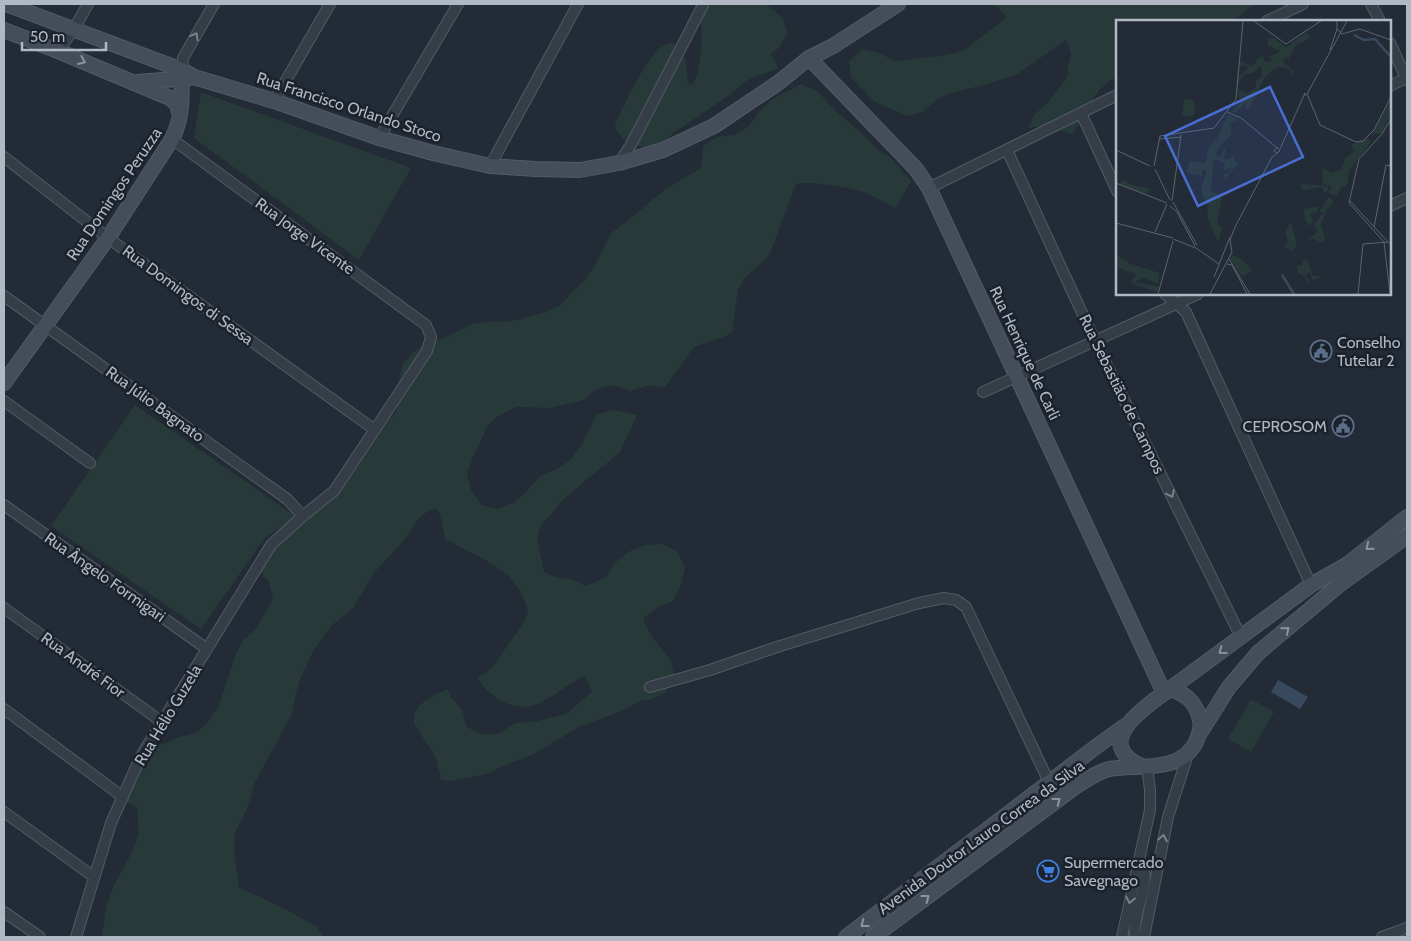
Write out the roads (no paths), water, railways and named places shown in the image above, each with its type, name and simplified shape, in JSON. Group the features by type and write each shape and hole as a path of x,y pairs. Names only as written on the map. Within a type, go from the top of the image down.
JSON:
{"street":[{"name":"Rua Francisco Orlando Stoco","path":"6,4 74,29 186,76 274,101 379,138 490,166 580,170 619,163 663,150 714,126 778,83 809,58 833,46 898,4"},
{"path":"58,51 74,29 88,4"},
{"path":"134,82 186,76 183,58 214,4"},
{"path":"274,101 330,4"},
{"path":"379,138 458,4"},
{"path":"490,166 578,4"},
{"path":"1269,20 1302,4"},
{"path":"1371,4 1379,20"},
{"path":"619,163 632,143 702,5"},
{"path":"4,30 170,98 176,103 181,117"},
{"path":"1391,45 1407,79 1391,86"},
{"name":"Rua Henrique de Carli","path":"809,58 916,170 929,188 1016,377 1167,691"},
{"name":"Rua Domingos Peruzza","path":"4,383 108,238 172,139 179,126 181,117 186,76"},
{"path":"929,188 1116,96"},
{"path":"1081,113 1116,189"},
{"name":"Rua Jorge Vicente","path":"172,139 426,325 431,338"},
{"name":"Rua Sebastião de Campos","path":"1007,150 1095,341 1241,637"},
{"name":"Rua Domingos di Sessa","path":"4,157 108,238 374,430"},
{"path":"1391,206 1407,198"},
{"path":"1166,295 1186,312 1311,585"},
{"path":"983,392 1196,295"},
{"name":"Rua Júlio Bagnato","path":"4,296 286,499 303,516"},
{"name":"Rua Hélio Guzela","path":"76,937 111,822 141,756 271,545 334,491 427,351 431,338"},
{"path":"4,401 90,463"},
{"name":"Rua Ângelo Formigari","path":"4,505 207,649"},
{"path":"846,937 1126,725 1167,691 1311,585 1348,564 1407,517"},
{"path":"1144,937 1168,816 1188,754 1199,733 1229,687 1258,653 1339,585 1407,536"},
{"path":"650,687 710,670 919,603 944,598 956,600 966,607 1049,782"},
{"name":"Rua André Fior","path":"4,608 162,722"},
{"path":"1167,691 1182,693 1191,700 1201,721 1199,733"},
{"path":"4,709 123,796"},
{"path":"1126,725 1121,736 1120,747 1125,756 1144,766 1156,767 1171,763 1188,754"},
{"path":"1122,937 1150,810 1150,790 1144,766"},
{"name":"Avenida Doutor Lauro Correa da Silva","path":"873,937 1075,787 1094,775 1108,770 1144,766"},
{"path":"4,812 94,877"},
{"path":"1135,937 1134,928 1146,877 1144,868 1138,863"},
{"path":"4,912 40,937"},
{"path":"1382,937 1407,928"}],"water":[{"path":"1278,680 1308,697 1300,709 1271,692"}],"place":[{"name":"Conselho Tutelar 2","path":"1321,351"},
{"name":"CEPROSOM","path":"1343,426"},
{"name":"Supermercado Savegnago","path":"1048,871"}]}
